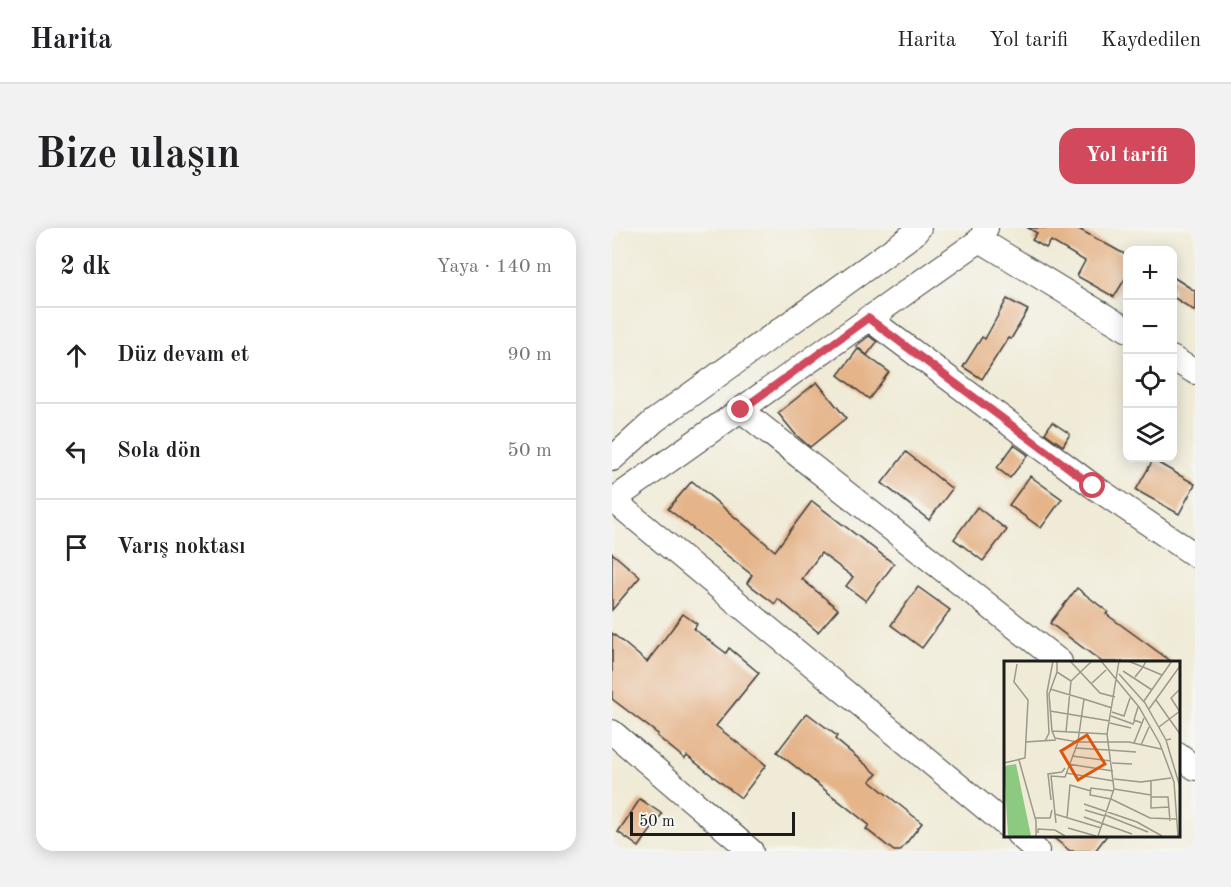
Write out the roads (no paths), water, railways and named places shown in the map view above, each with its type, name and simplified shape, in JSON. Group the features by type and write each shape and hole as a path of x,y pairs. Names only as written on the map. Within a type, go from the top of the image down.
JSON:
{"street":[{"path":"612,459 654,421 914,234 919,228"},
{"path":"1004,823 612,500 741,410 985,231 1123,327"},
{"path":"868,318 1093,486 1195,555"},
{"path":"1177,361 1195,372"},
{"path":"741,410 1059,661"},
{"path":"612,732 751,851"},
{"path":"1180,756 1195,768"},
{"path":"1020,836 1037,851"}]}
